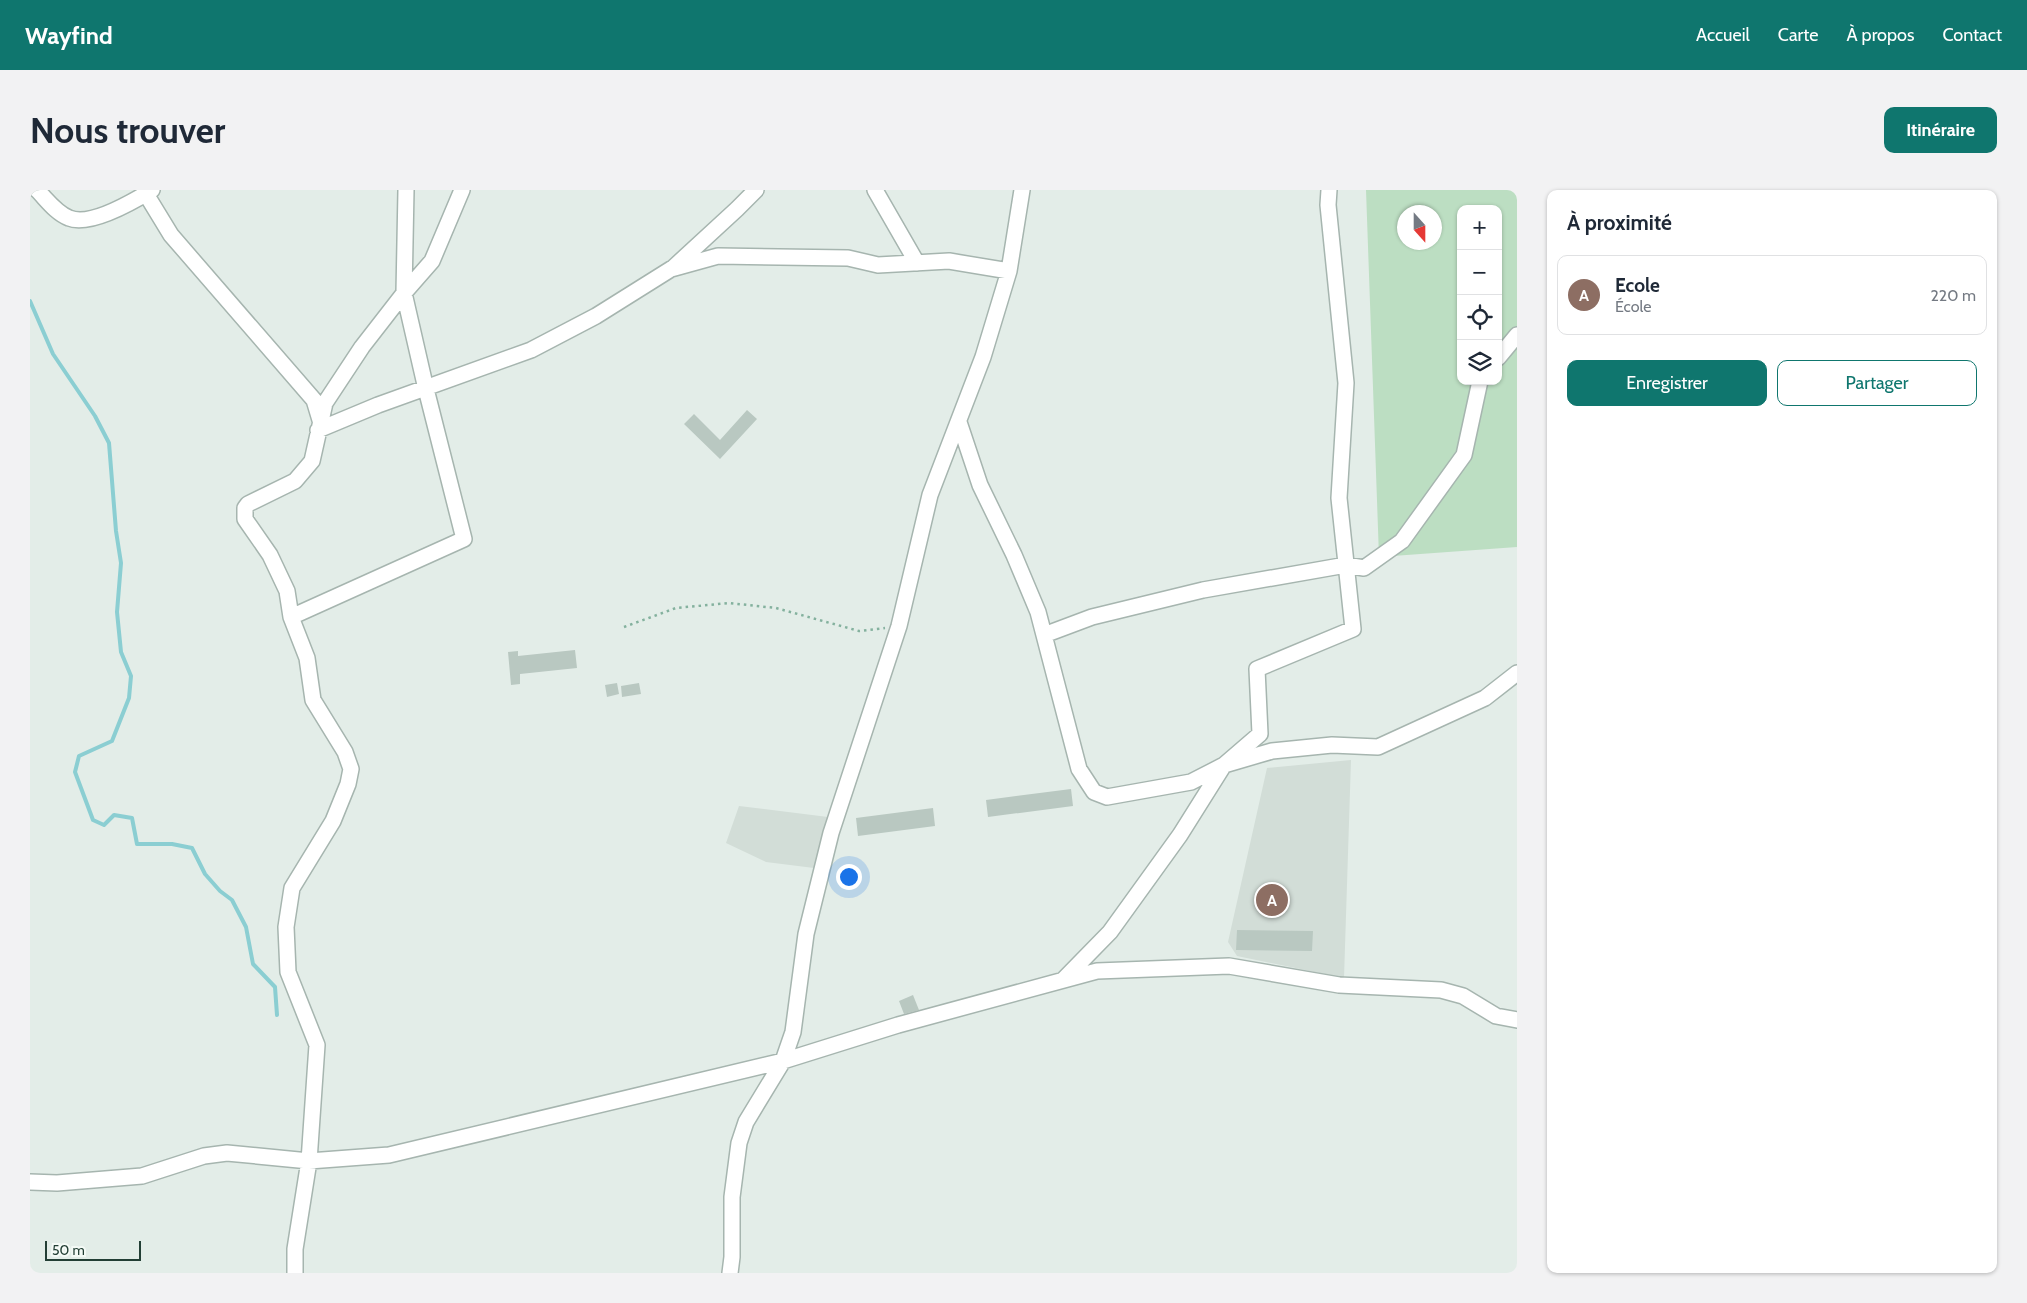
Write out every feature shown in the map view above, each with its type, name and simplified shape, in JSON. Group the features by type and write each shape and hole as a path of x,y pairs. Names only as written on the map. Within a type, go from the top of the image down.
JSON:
{"street":[{"path":"37,190 56,210 70,219 84,219 116,211 149,192 170,235 314,400 319,425"},
{"path":"291,616 464,539 404,293 406,190"},
{"path":"295,1273 295,1249 308,1161 317,1045 288,972 286,927 292,888 333,822 348,784 351,768 345,752 313,700 307,658 291,616 288,591 270,555 245,519 245,508 248,504 295,482 312,461 325,403 347,369 404,293 432,260 462,190"},
{"path":"319,425 426,389 531,350 596,316 671,269 756,190"},
{"path":"874,190 917,263"},
{"path":"730,1273 732,1257 732,1197 739,1143 746,1122 783,1061 793,1032 806,934 831,833 899,626 930,495 984,356 1009,271 1022,190"},
{"path":"1063,980 1110,932 1180,835 1224,765 1260,734 1257,669 1353,628 1339,498 1346,383 1328,205 1329,190"},
{"path":"671,269 718,256 848,258 878,265 950,261 1009,271"},
{"path":"1502,353 1517,335"},
{"path":"1044,635 1092,617 1203,590 1346,565 1364,568 1402,541 1464,455 1479,385"},
{"path":"959,422 980,485 1014,555 1038,612 1079,770 1094,792 1107,797 1191,782 1224,765 1272,751 1332,745 1378,747 1485,698 1517,673"},
{"path":"30,1182 57,1183 142,1176 204,1156 227,1153 308,1161 389,1155 783,1061 898,1026 1097,971 1230,966 1339,985 1441,990 1464,996 1496,1016 1517,1020"}],"path":[{"path":"624,627 676,608 729,604 776,608 859,631 899,626"}],"shaded area":[{"path":"1351,760 1344,978 1237,956 1228,942 1267,768"},
{"path":"739,806 836,818 822,869 766,862 726,843"}],"green space":[{"path":"1366,190 1517,190 1517,547 1379,557"}],"building":[{"path":"747,410 757,419 720,459 684,424 694,414 720,440"},
{"path":"575,650 577,668 520,674 520,684 511,685 508,652 518,651 518,656"},
{"path":"617,683 619,694 607,697 605,685"},
{"path":"639,683 641,694 622,697 621,686"},
{"path":"1071,789 1073,806 988,817 986,800"},
{"path":"933,808 935,826 858,836 856,818"},
{"path":"1237,930 1313,931 1312,951 1236,950"},
{"path":"913,995 919,1010 904,1014 899,1001"}],"waterway":[{"path":"30,301 53,354 95,416 109,443 116,531 121,563 117,612 121,652 131,676 129,698 112,741 79,756 75,772 93,820 104,825 114,815 132,818 137,844 172,844 192,848 205,874 220,891 232,900 246,927 253,964 275,987 277,1015"}],"place":[{"name":"Ecole","path":"1272,900"}]}
